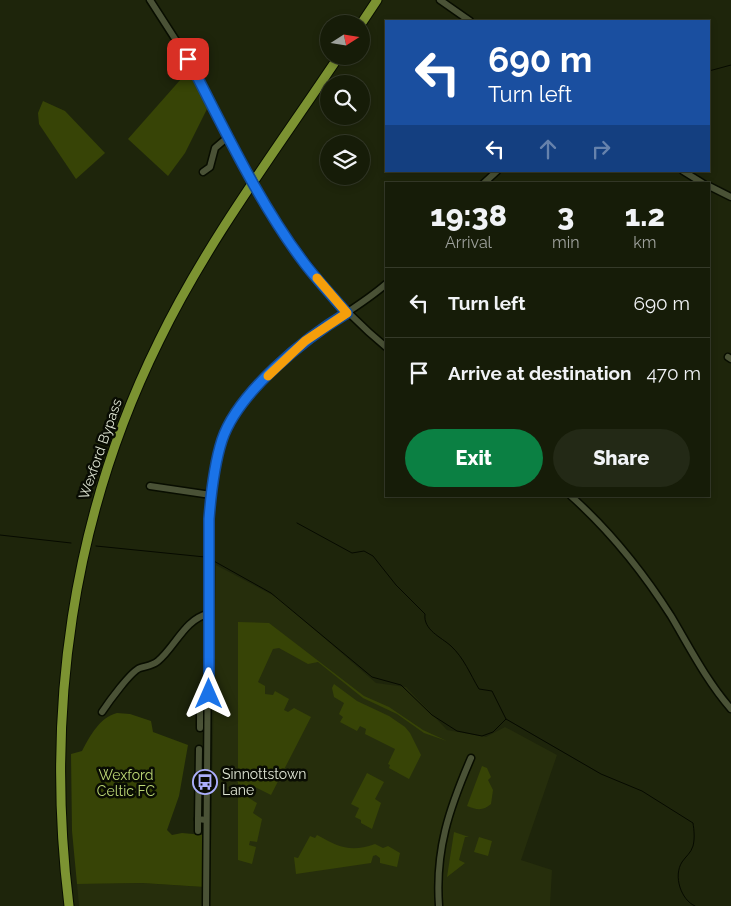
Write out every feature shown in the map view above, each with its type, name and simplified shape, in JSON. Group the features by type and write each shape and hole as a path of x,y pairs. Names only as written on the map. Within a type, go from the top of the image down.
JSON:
{"highway":[{"path":"367,15 377,0"},
{"name":"Wexford Bypass","path":"70,906 60,787 64,666 81,562 103,479 115,442 144,372 186,289 333,65"}],"street":[{"path":"150,0 188,59 265,202 305,264 347,313 385,346"},
{"path":"440,0 469,20"},
{"path":"203,172 210,168 215,148 229,136"},
{"path":"485,182 496,172"},
{"path":"685,172 701,182"},
{"path":"710,186 731,197"},
{"path":"206,906 209,714 208,614 211,495 222,439 246,401 278,366 305,341 385,285"},
{"path":"150,486 211,495"},
{"path":"572,497 608,532 645,578 671,617 698,664 731,709"},
{"path":"102,712 113,695 138,668 148,667 158,662 190,625 201,616 208,614"},
{"path":"200,700 200,728"},
{"path":"200,713 209,714"},
{"path":"198,831 199,749"},
{"path":"439,906 438,869 441,841 454,798 471,758"},
{"path":"198,820 206,820"}],"shaded area":[{"path":"216,565 278,598 376,683 406,687 447,730 486,737 505,727 557,755 521,860 552,870 550,906 210,906"},
{"path":"142,883 204,887 203,906 79,906 77,884"}],"green space":[{"path":"189,70 208,107 185,153 168,176 128,139"},
{"path":"43,101 65,111 105,153 76,179 39,124 38,113"},
{"path":"238,622 269,623 364,696 389,707 423,730 447,741 424,733 397,714 363,698 318,662 308,664 279,648 273,649 258,682 265,686 265,694 273,695 275,691 289,699 284,710 288,712 294,708 311,717 271,795 255,787 249,798 257,803 253,813 262,819 257,842 250,841 249,845 256,847 252,864 238,860"},
{"path":"334,684 357,701 389,716 405,727 410,733 421,755 409,779 389,768 390,765 388,764 395,749 365,734 366,729 360,726 357,731 340,722 343,717 339,714 344,703 334,697 332,688"},
{"name":"Wexford Celtic FC","path":"117,713 130,714 151,721 153,732 188,745 179,796 167,830 172,835 182,833 204,835 204,887 142,883 77,884 72,831 71,754 82,751 92,733 101,723"},
{"path":"482,766 487,768 491,777 488,780 493,790 491,804 483,809 477,809 467,806"},
{"path":"367,773 384,782 375,799 381,803 372,829 355,817 359,808 351,804"},
{"path":"454,832 469,837 465,837 459,860 465,863 447,877"},
{"path":"317,835 332,843 351,848 375,844 383,848 388,846 400,853 397,867 380,863 380,858 376,855 373,856 371,863 296,874 294,857 298,858 310,836 315,838"},
{"path":"479,837 492,841 488,856 474,852"}],"waterway":[{"path":"710,71 731,65"},
{"path":"297,523 352,553 364,551 373,556 396,585 425,614 425,620 430,629 460,656 479,689 492,691 506,719"},
{"path":"0,535 71,543"},
{"path":"96,546 205,557"},
{"path":"212,560 271,593 372,677 401,685 432,715 457,731 482,736 493,732 506,719 601,774 642,791 693,823 693,846 679,868 678,880 682,893 695,906"}],"slow traffic":[{"path":"268,376 305,341 347,313 317,278"}],"place":[{"name":"Sinnottstown Lane","path":"205,782"}],"route":[{"path":"188,59 247,170 289,241 305,264 347,313 305,341 256,388 222,439 211,495 209,519 209,694"}]}
